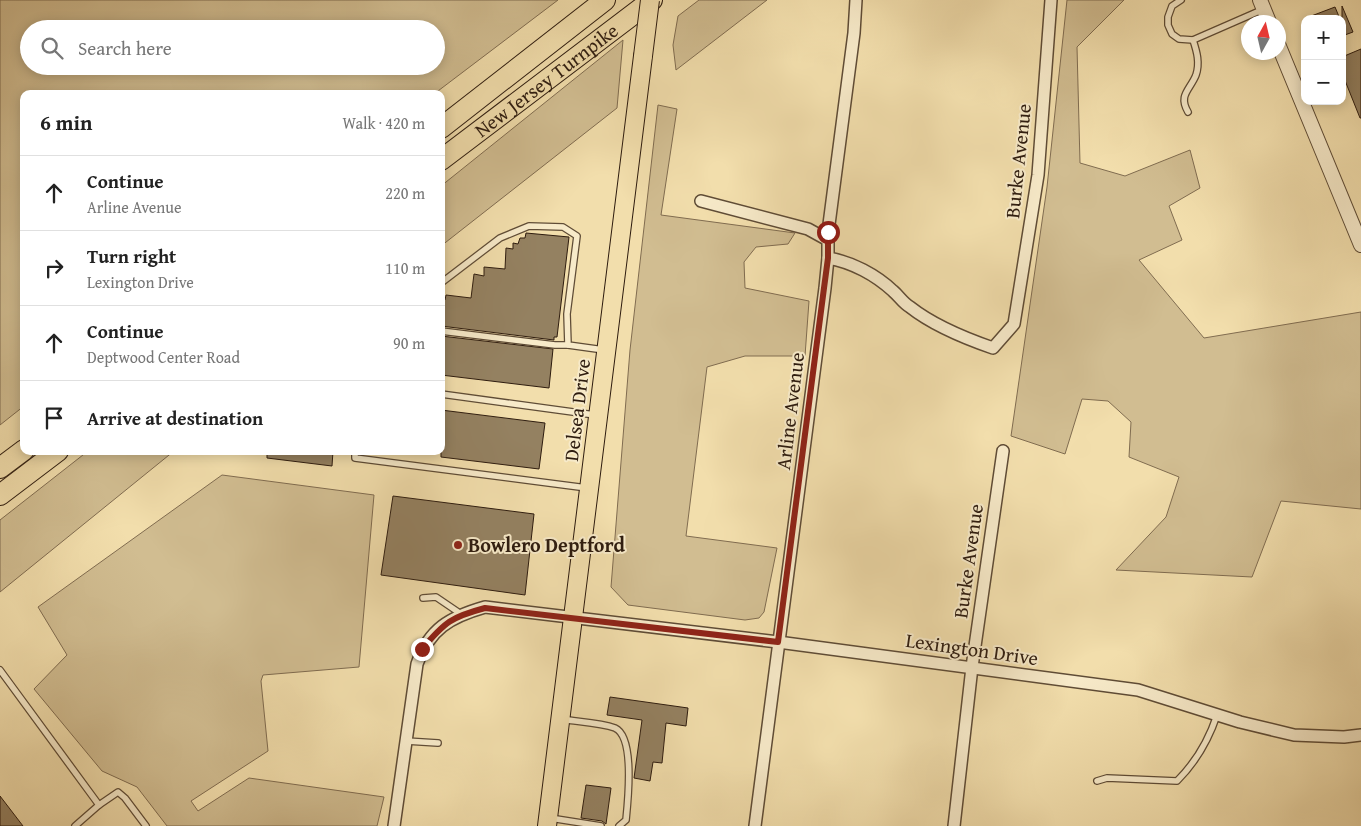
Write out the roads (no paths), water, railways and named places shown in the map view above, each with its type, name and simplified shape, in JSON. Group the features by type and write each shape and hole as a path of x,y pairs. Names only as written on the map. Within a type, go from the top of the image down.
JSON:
{"highway":[{"name":"New Jersey Turnpike","path":"445,125 605,0"},
{"name":"New Jersey Turnpike","path":"445,157 651,0"},
{"path":"0,468 20,453"},
{"path":"0,495 53,455"}],"main road":[{"name":"Delsea Drive","path":"547,822 651,0"}],"street":[{"name":"Arline Avenue","path":"755,826 828,258 828,240 854,33 856,0"},
{"name":"Burke Avenue","path":"828,258 839,260 871,274 892,290 909,307 939,326 969,340 993,348 1014,324 1038,175 1051,0"},
{"path":"1285,60 1361,245"},
{"path":"701,201 808,229 828,240"},
{"name":"Burke Avenue","path":"954,826 972,667 1003,451"},
{"name":"Lexington Drive","path":"461,614 485,608 573,617 972,667 1138,690 1218,715 1294,735 1344,737 1361,735"},
{"path":"394,826 417,664 422,649 443,625 461,614"}],"lane":[{"path":"1181,0 1172,6 1168,17 1168,25 1172,34 1179,39 1193,40 1262,4"},
{"path":"1188,112 1184,106 1184,96 1196,76 1198,67 1198,56 1193,40"},
{"path":"445,279 500,238 529,226 563,227 577,236 567,314 568,345"},
{"path":"445,331 606,350"},
{"path":"445,395 598,415"},
{"path":"354,455 354,458 589,488"},
{"path":"423,598 436,597 461,614"},
{"path":"0,670 99,805"},
{"path":"1097,781 1107,778 1177,781 1188,770 1211,732 1218,715"},
{"path":"560,719 601,725 615,728 621,732 627,745 628,792 626,820 619,826"},
{"path":"406,741 438,743"},
{"path":"75,826 99,805 118,792 126,798 146,826"},
{"path":"547,822 601,826"}],"place":[{"name":"Bowlero Deptford","path":"458,545"}]}
